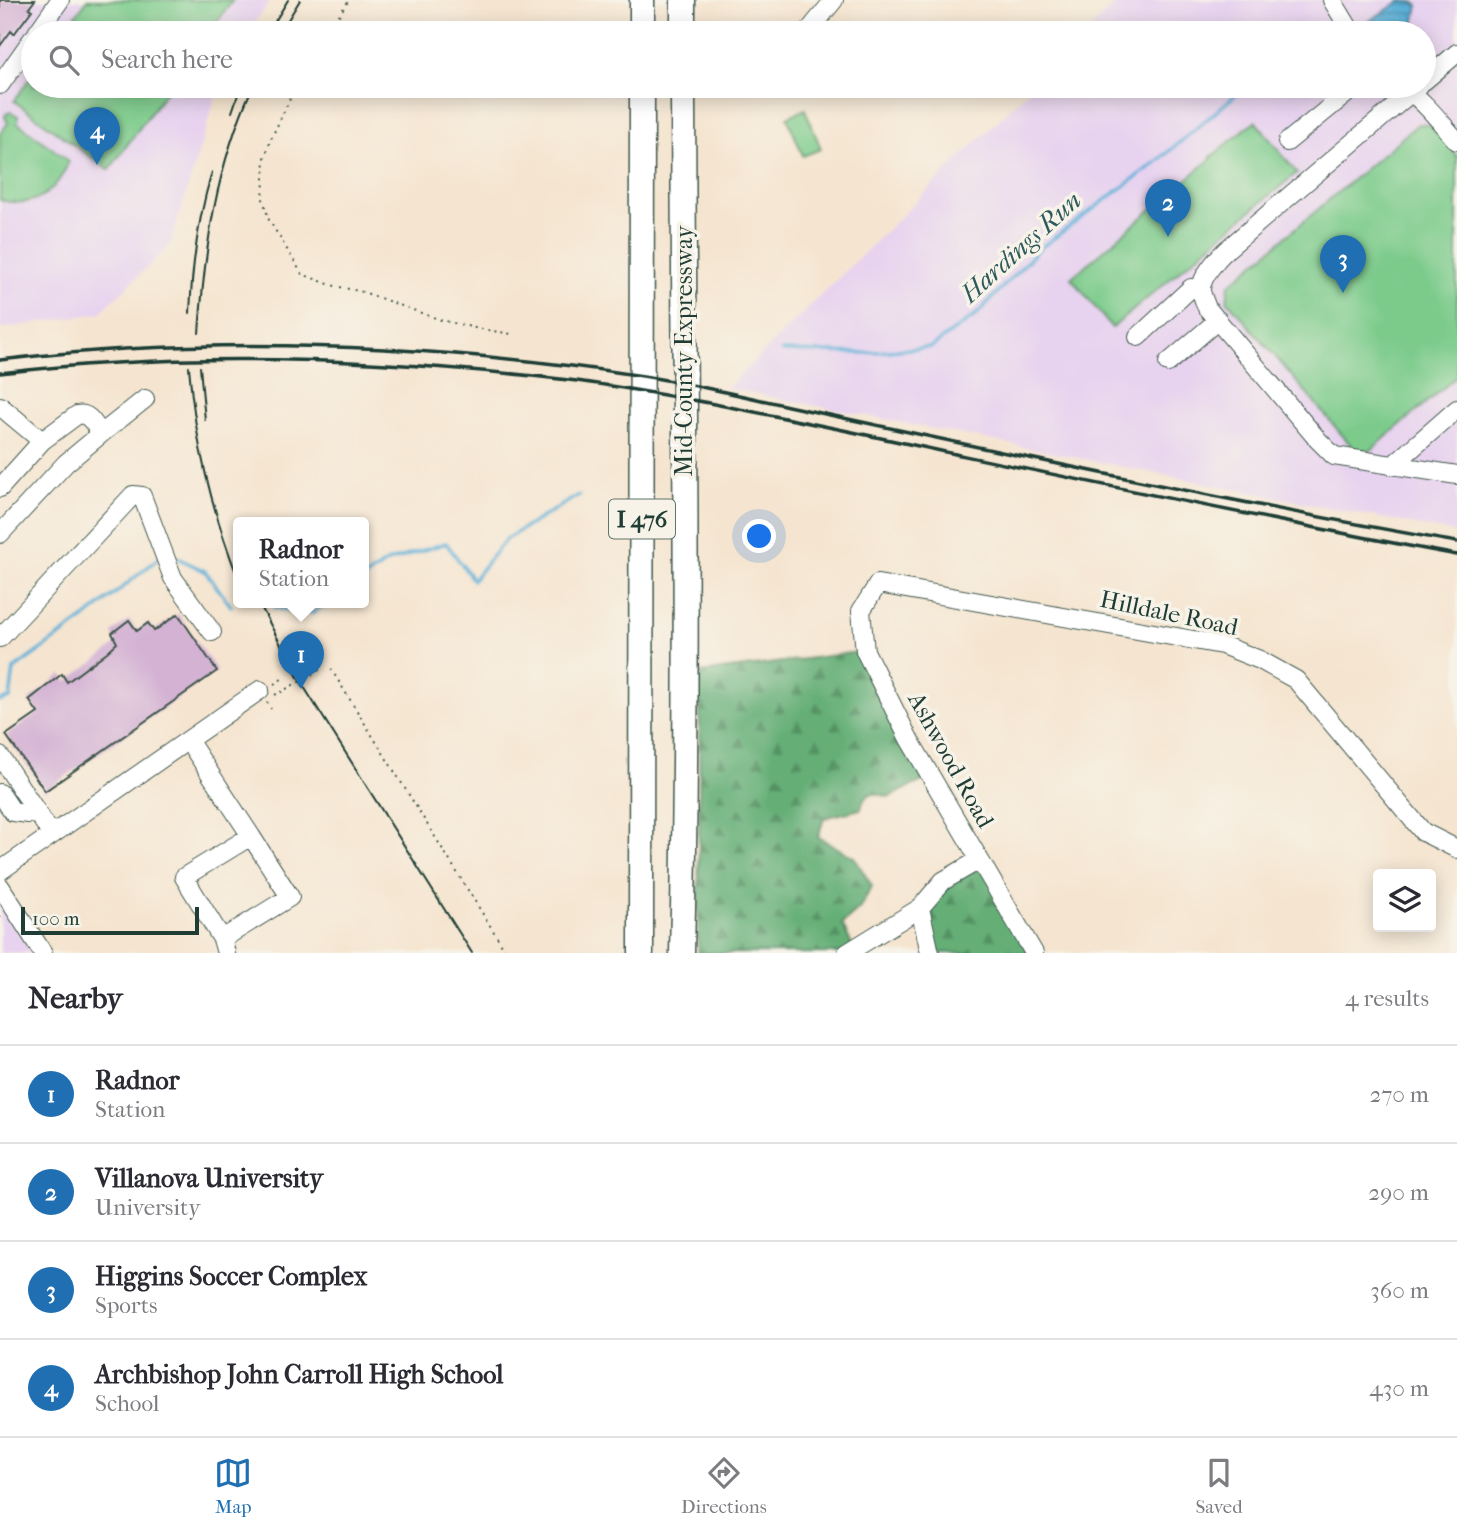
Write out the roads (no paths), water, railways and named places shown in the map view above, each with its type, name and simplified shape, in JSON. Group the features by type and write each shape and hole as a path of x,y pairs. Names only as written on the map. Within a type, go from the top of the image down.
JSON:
{"highway":[{"path":"642,0 642,21"},
{"path":"683,0 683,21"},
{"name":"Mid-County Expressway","path":"640,953 642,98"},
{"name":"Mid-County Expressway","path":"682,953 685,509 683,98"},
{"path":"683,797 692,855 696,953"}],"street":[{"path":"46,21 61,0"},
{"path":"817,21 834,0"},
{"path":"1332,0 1345,21"},
{"path":"1436,69 1457,53"},
{"path":"0,85 21,55"},
{"path":"1287,142 1341,98"},
{"path":"1400,98 1226,250 1216,260 1200,289 1207,308 1334,456 1392,466 1453,470"},
{"path":"1423,98 1457,141"},
{"path":"1138,337 1191,288 1200,289"},
{"path":"1168,363 1218,320"},
{"path":"0,534 66,463 145,399"},
{"path":"0,406 42,442"},
{"path":"1392,466 1457,408"},
{"path":"0,488 42,442 77,415 88,415 101,433"},
{"path":"0,638 133,495 142,496 173,578 212,632"},
{"name":"Hilldale Road","path":"878,584 1222,645 1260,660 1296,680 1423,832 1457,849"},
{"name":"Ashwood Road","path":"878,584 861,611 865,650 909,739 1034,953"},
{"path":"0,871 188,740 269,691"},
{"path":"188,740 251,836 290,897 224,946 184,877 251,836"},
{"path":"0,756 52,835"},
{"path":"0,793 13,812 36,812"},
{"path":"847,953 920,908 943,881 979,860"},
{"path":"0,886 34,950"},
{"path":"920,908 930,953"}],"water":[{"path":"1400,1 1418,5 1415,21 1370,21"}],"waterway":[{"name":"Hardings Run","path":"782,351 865,353 931,347 976,315 1039,249 1154,164 1232,98"},
{"name":"Hardings Run","path":"369,575 387,562 446,543 473,580 506,539 579,495"},
{"name":"Hardings Run","path":"171,555 205,571 231,606"},
{"name":"Hardings Run","path":"0,701 10,698 14,669 85,618 160,557"},
{"name":"Hardings Run","path":"275,608 313,613 320,608"}],"tram line":[{"path":"275,21 288,0"},
{"path":"287,21 300,0"},
{"path":"232,112 237,98"},
{"path":"199,333 214,207 230,146 248,98"},
{"path":"190,313 196,242 212,172"},
{"path":"189,367 195,422 206,474 233,564"},
{"path":"200,367 205,420"},
{"path":"262,608 299,679 472,953"}],"railway":[{"path":"0,360 161,347 242,346 403,350 563,365 698,386 1134,480 1457,542"},
{"path":"0,373 144,361 216,359 361,362 577,381 738,409 1457,555"}],"place":[{"name":"Archbishop John Carroll High School","path":"97,165"},
{"name":"Villanova University","path":"1168,237"},
{"name":"Higgins Soccer Complex","path":"1343,293"},
{"name":"Radnor","path":"301,689"}]}
